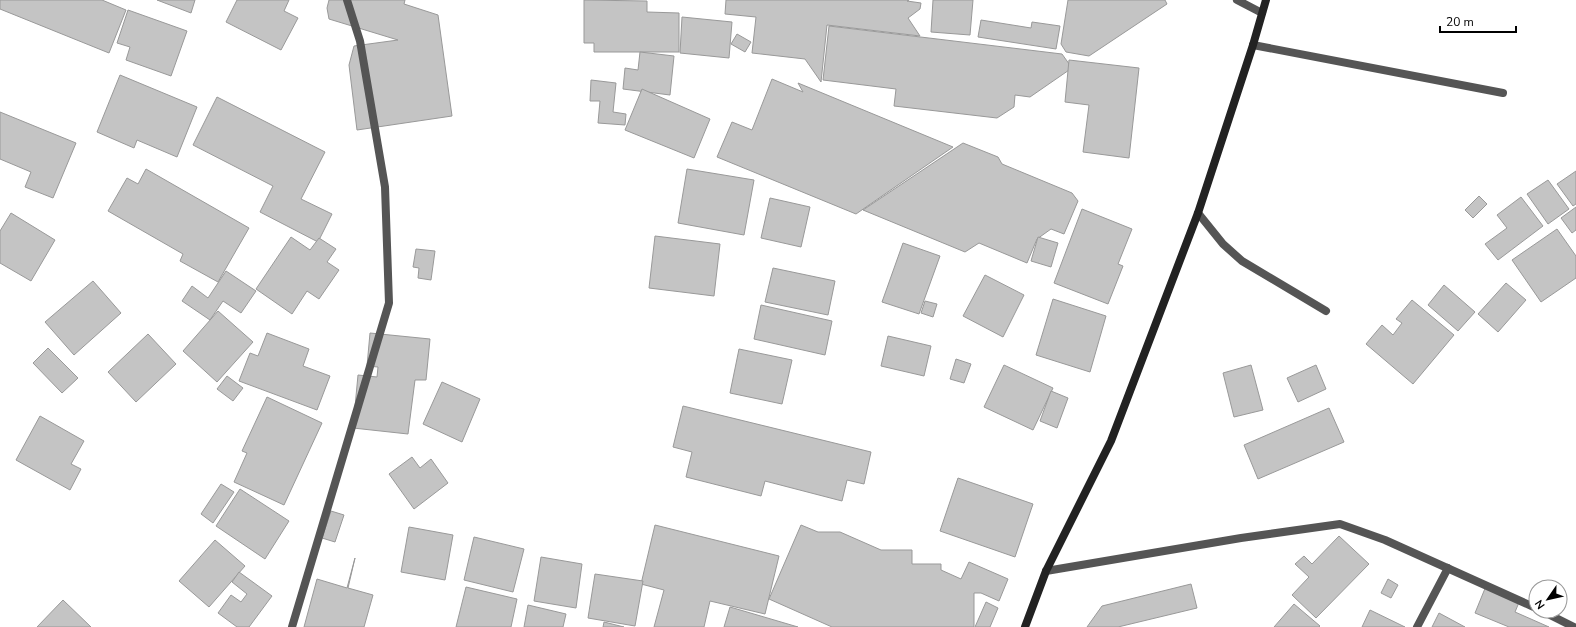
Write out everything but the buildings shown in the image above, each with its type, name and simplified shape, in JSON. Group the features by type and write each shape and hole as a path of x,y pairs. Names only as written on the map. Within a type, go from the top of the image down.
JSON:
{"main road":[{"path":"1025,627 1046,571 1111,441 1198,213 1253,45 1266,0"}],"street":[{"path":"292,627 389,303 385,187 360,41 347,0"},
{"path":"1237,0 1262,13"},
{"path":"1253,45 1503,93"},
{"path":"1198,213 1223,244 1242,261 1326,311"},
{"path":"1046,571 1241,538 1340,524 1385,540 1528,604"},
{"path":"1417,627 1448,568"},
{"path":"1558,619 1574,627"}]}
